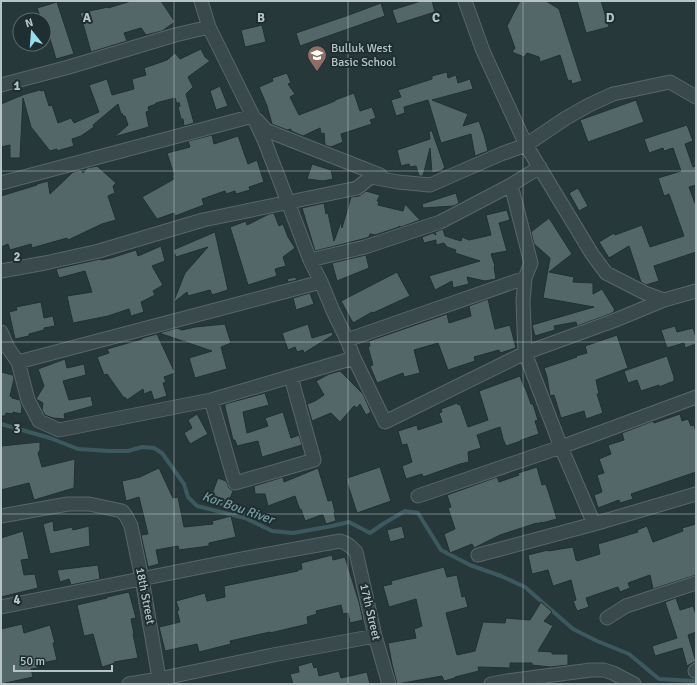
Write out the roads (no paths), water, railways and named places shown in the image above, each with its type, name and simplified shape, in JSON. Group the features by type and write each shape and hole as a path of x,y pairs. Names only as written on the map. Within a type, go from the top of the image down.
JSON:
{"street":[{"path":"201,1 209,28 265,142 310,260 354,358 385,422 525,353 613,321 664,300 696,290"},
{"path":"465,1 483,51 526,145 592,254 606,273 645,293 664,300"},
{"path":"1,85 69,67 175,35 209,28"},
{"path":"1,271 99,251 203,220 357,188 371,176 398,182 430,185 501,154 526,145 566,118 613,94 670,82 696,97"},
{"path":"253,116 266,130 398,182"},
{"path":"1,183 253,116"},
{"path":"310,260 365,248 440,222 540,168"},
{"path":"511,185 530,263 525,278 523,301 525,353 561,447 594,524"},
{"path":"347,340 525,278"},
{"path":"18,362 321,282"},
{"path":"1,332 5,348 18,362 28,400 39,421 59,430 211,400 354,358"},
{"path":"211,400 235,483 314,460 291,377"},
{"path":"418,496 561,447 696,397"},
{"path":"478,555 594,524 696,494"},
{"name":"18th Street","path":"1,516 68,504 89,504 122,511 131,526 160,682"},
{"name":"17th Street","path":"142,579 333,542 340,541 346,543 356,552 375,636 388,684"},
{"path":"1,607 142,579"},
{"path":"607,618 626,606 696,583"},
{"path":"129,684 160,682 273,655 375,636"},
{"path":"491,684 591,670 604,670 634,684"}],"waterway":[{"name":"Kor Bou River","path":"1,424 50,438 78,449 128,451 142,447 154,448 162,453 184,484 188,497 197,506 245,518 272,531 293,533 349,522 370,533 405,511 418,513 441,550 470,565 501,576 525,587 573,629 629,654 659,679 696,681"}],"place":[{"name":"Bulluk West Basic School","path":"317,72"}]}
